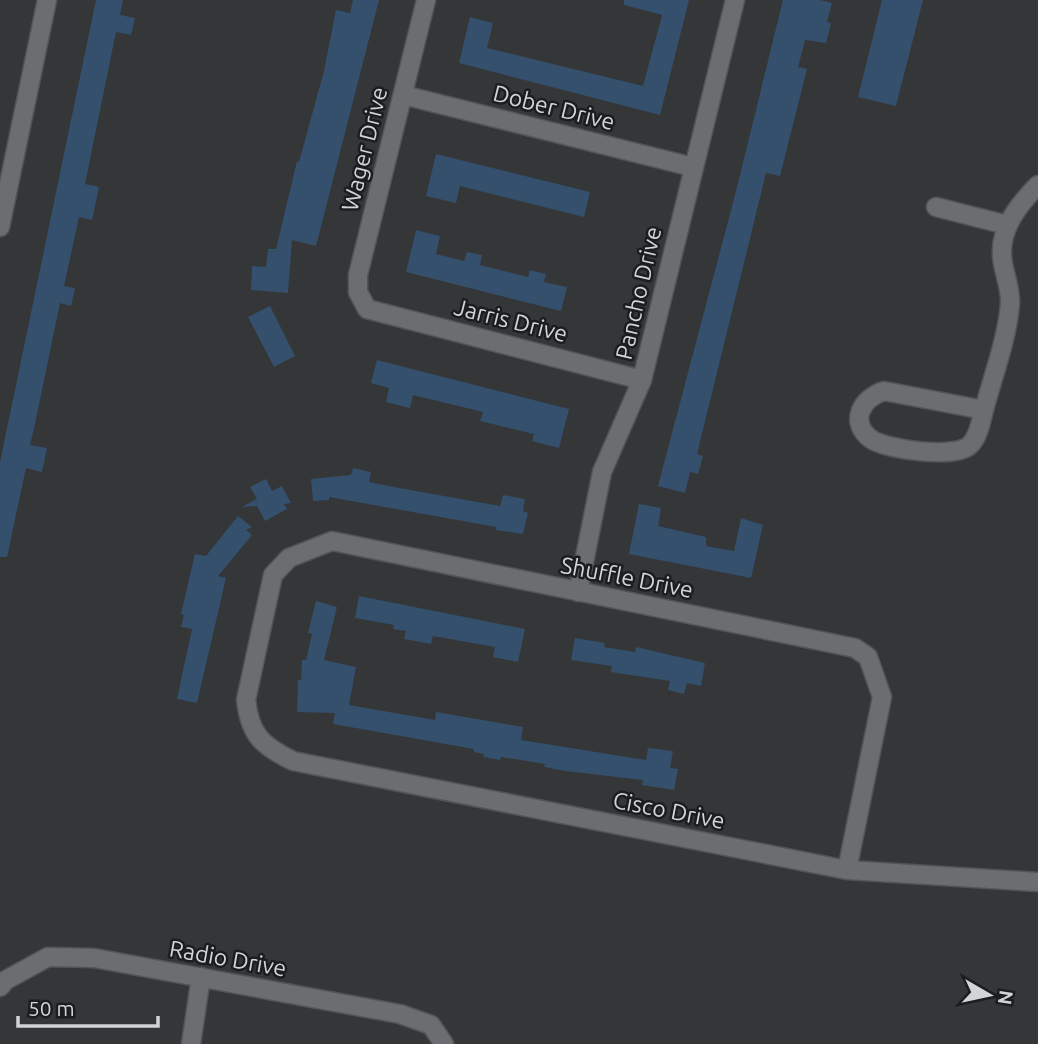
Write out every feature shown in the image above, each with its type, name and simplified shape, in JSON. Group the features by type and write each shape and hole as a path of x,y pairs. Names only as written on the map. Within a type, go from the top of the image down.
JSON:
{"street":[{"path":"0,227 47,0"},
{"name":"Wager Drive","path":"367,309 358,292 358,275 426,0"},
{"name":"Pancho Drive","path":"578,592 602,472 642,380 735,0"},
{"name":"Dober Drive","path":"403,95 694,167"},
{"path":"984,410 884,391 867,398 860,420 864,432 872,440 934,454 962,450 970,445 977,434 984,410 1007,322 1009,285 1002,256 1007,225 1038,185"},
{"path":"936,207 1007,225"},
{"name":"Jarris Drive","path":"367,309 642,380"},
{"name":"Shuffle Drive","path":"293,761 269,749 255,733 248,717 246,700 273,575 289,558 332,541 855,648 868,657 882,698 847,870"},
{"name":"Cisco Drive","path":"293,761 847,870 1038,883"},
{"name":"Radio Drive","path":"0,987 6,980 48,957 94,958 400,1014 431,1026 443,1044"},
{"path":"191,1044 201,977"}],"building":[{"path":"96,0 123,0 120,15 135,18 131,35 116,32 85,184 99,187 92,220 79,217 64,286 75,288 71,306 60,303 30,445 47,448 42,472 26,468 7,557 0,557 0,462"},
{"path":"353,0 379,0 316,246 292,240 288,293 251,290 252,266 266,267 268,249 276,249 297,161 299,162 324,71 336,10 350,13"},
{"path":"624,0 689,0 660,115 459,63 470,17 493,23 487,48 643,86 662,15 624,5"},
{"path":"783,0 820,0 832,3 827,22 831,23 826,43 805,40 798,67 807,69 780,176 766,173 697,454 703,456 698,474 690,472 685,493 658,486"},
{"path":"882,0 923,0 896,106 858,97"},
{"path":"436,154 590,192 584,217 460,186 456,203 426,196"},
{"path":"416,230 440,236 436,254 464,261 467,252 482,255 480,265 528,277 530,270 546,274 544,282 567,287 561,311 406,272"},
{"path":"270,306 295,356 274,367 248,317"},
{"path":"377,360 569,409 559,448 532,441 534,434 480,421 483,412 413,395 410,408 386,402 389,388 371,383"},
{"path":"353,468 371,472 369,482 399,488 500,506 503,495 525,499 523,511 528,513 523,534 329,497 329,500 313,501 311,479 351,475"},
{"path":"266,479 272,491 282,486 291,503 284,504 287,509 265,521 257,506 242,507 257,499 250,487"},
{"path":"639,504 661,508 658,526 706,537 706,546 734,551 741,518 763,525 751,578 629,554"},
{"path":"238,516 252,527 246,530 252,535 218,576 226,578 197,703 177,699 192,629 181,627 184,615 181,614 195,554 206,556"},
{"path":"359,596 525,629 518,662 493,657 495,647 433,636 431,644 404,639 406,631 393,629 394,625 355,618"},
{"path":"316,601 337,607 324,660 356,667 349,705 435,720 436,712 523,727 521,740 646,760 648,748 673,751 670,768 678,769 674,790 642,785 643,780 565,771 544,767 545,764 501,757 500,760 483,757 484,754 474,752 474,749 333,724 335,713 297,712 298,680 301,680 302,660 306,660 312,634 308,633"},
{"path":"575,638 605,643 604,647 635,652 636,647 705,663 701,686 687,683 684,694 668,690 670,681 611,672 612,666 571,660"}]}
